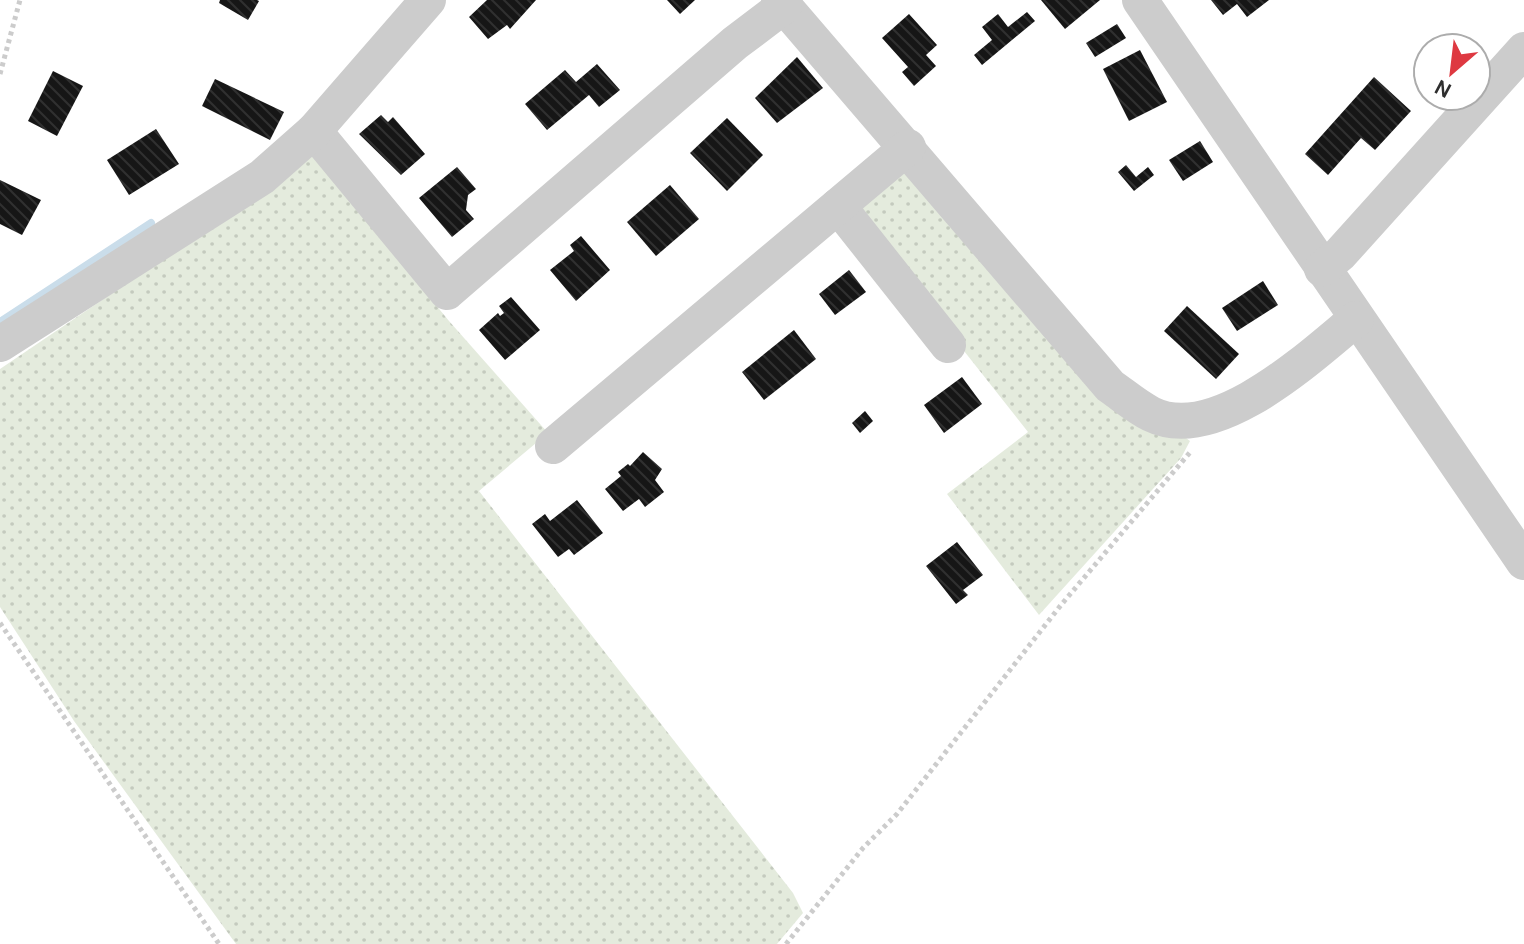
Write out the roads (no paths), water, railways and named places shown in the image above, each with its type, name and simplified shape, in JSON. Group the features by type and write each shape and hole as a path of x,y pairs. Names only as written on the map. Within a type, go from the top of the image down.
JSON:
{"street":[{"path":"0,344 262,177 314,131 428,0"},
{"path":"1140,0 1524,562"},
{"path":"314,131 447,292 781,3 908,147 1110,386 1153,416 1202,420 1227,410 1279,381 1356,319"},
{"path":"1322,269 1340,254 1524,50"},
{"path":"553,446 908,147"},
{"path":"838,206 948,345"}],"waterway":[{"path":"0,322 151,223"}]}
